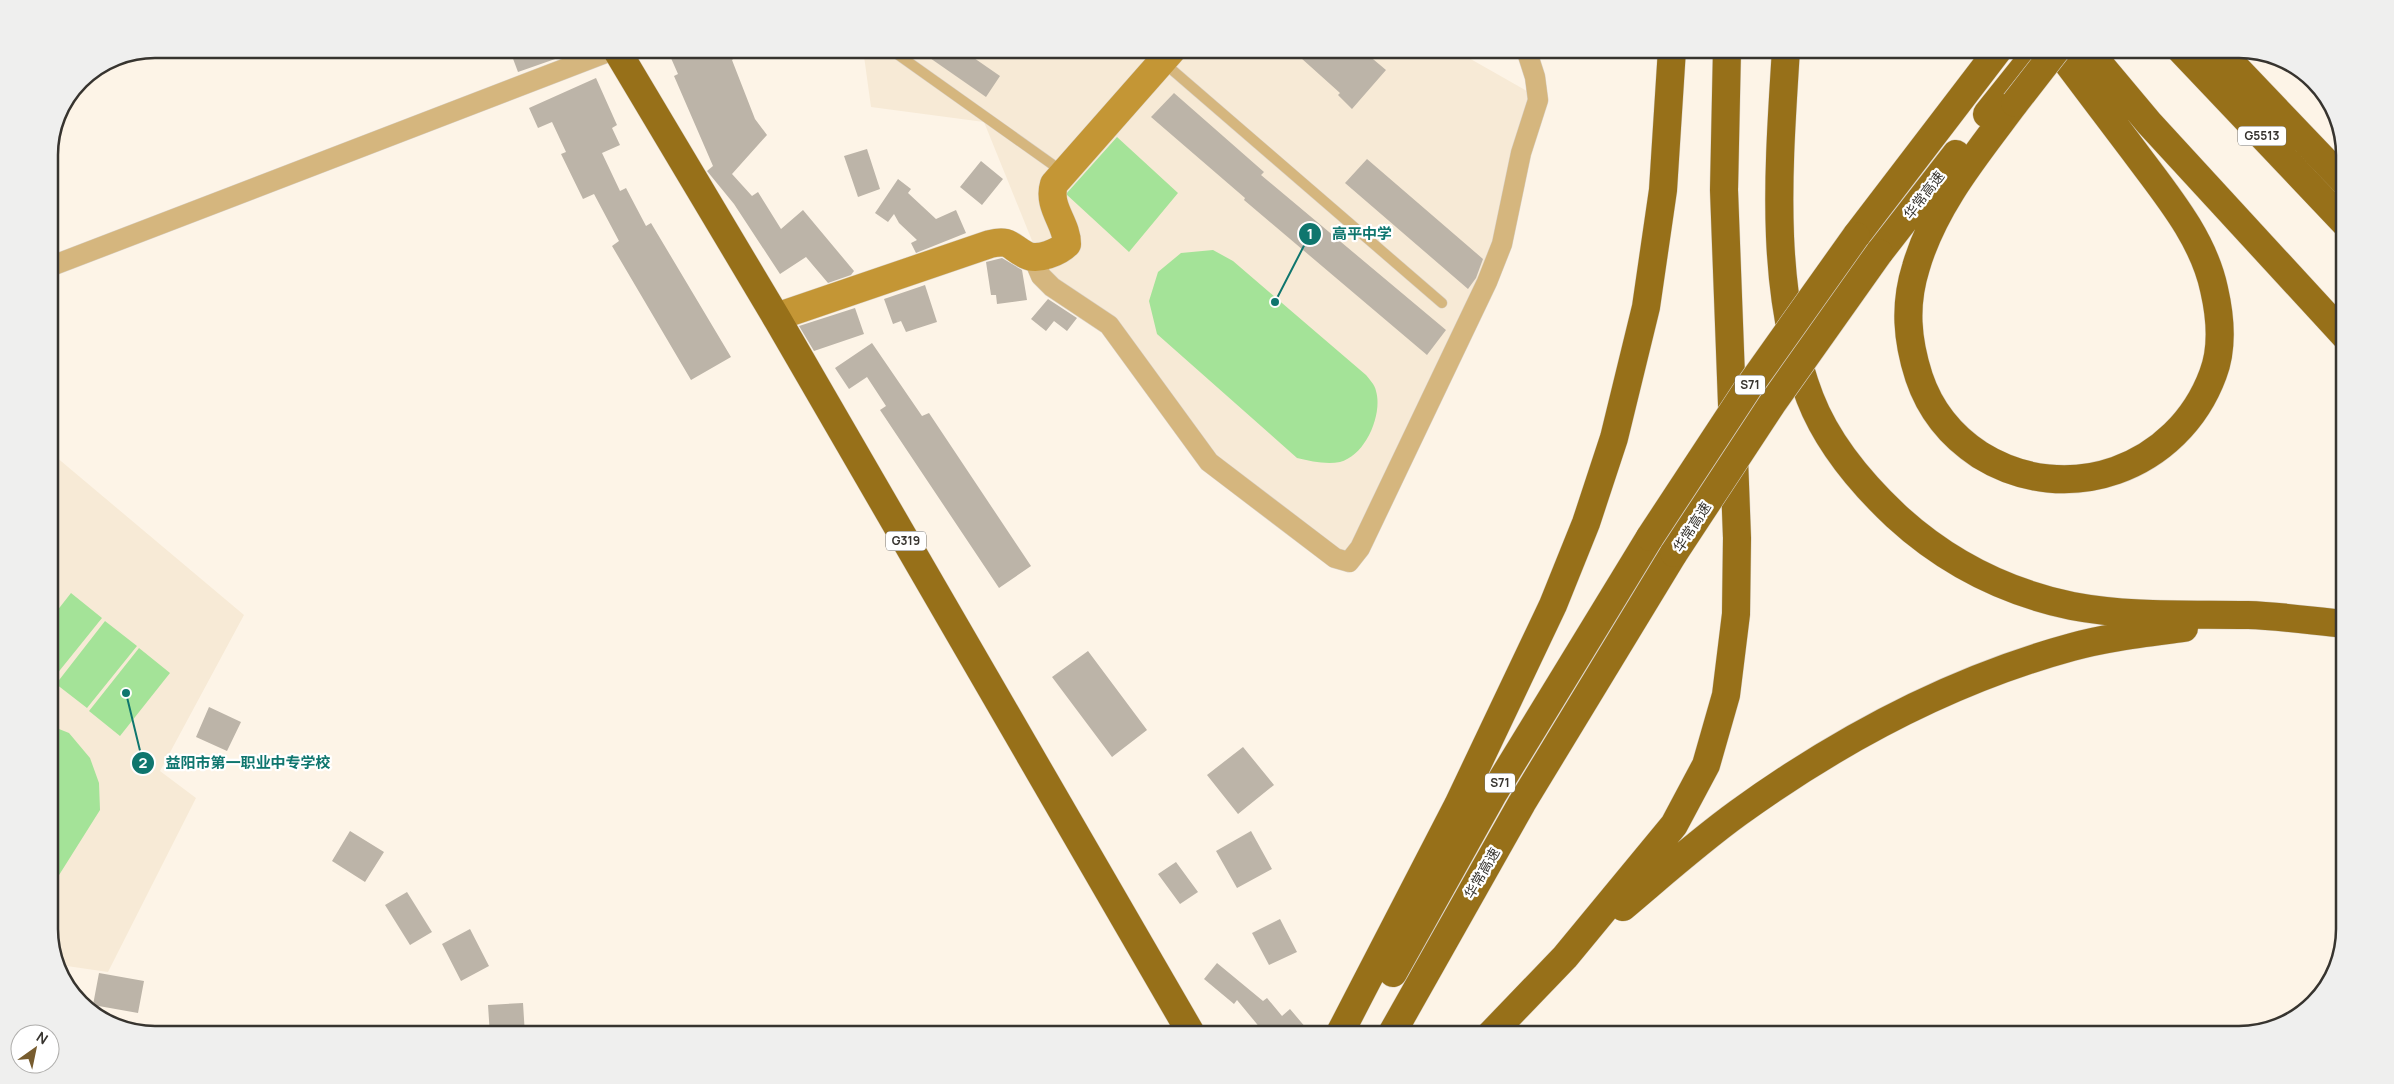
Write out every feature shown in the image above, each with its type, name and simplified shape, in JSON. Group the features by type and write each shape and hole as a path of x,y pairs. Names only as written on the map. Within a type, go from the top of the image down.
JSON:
{"highway":[{"name":"G319","path":"621,58 776,317 1187,1026"},
{"path":"1344,1026 1458,805 1553,605 1586,523 1614,438 1646,307 1663,190 1671,58"},
{"path":"1499,1026 1565,957 1674,825 1706,765 1726,695 1736,614 1737,538 1724,190 1727,58"},
{"path":"1785,58 1780,155 1779,225 1784,285 1795,342 1811,398 1841,454 1876,498 1918,536 1957,564 2013,590 2064,604 2142,614 2251,616 2336,623"},
{"name":"华常高速","path":"1396,1026 1522,803 1674,553 1772,404 1879,253 2009,98 2033,58"},
{"path":"2048,58 2009,98 1948,196 1930,229 1916,267 1907,311 1910,350 1922,387 1940,421 1969,448 2001,467 2039,478 2078,480 2116,471 2150,455 2174,435 2196,409 2214,372 2220,328 2214,287 2196,240 2166,193 2064,58"},
{"path":"2095,58 2149,123 2336,326"},
{"name":"G5513","path":"2189,58 2336,214"},
{"name":"G5513","path":"2227,58 2336,173"},
{"name":"S71","path":"1364,1026 1413,934 1493,794 1650,537 1748,388 1976,62"},
{"path":"1565,957 1737,814 1872,727 1949,690 2019,663 2055,652 2131,635 2205,626 2256,623 2336,624"}],"street":[{"path":"58,264 593,58"},
{"path":"776,317 1002,241 1014,245 1026,255 1034,257 1060,251 1067,244 1067,237 1051,194 1054,184 1164,58"},
{"path":"1034,257 1041,276 1052,287 1109,325 1198,448 1218,471 1336,558 1349,562 1360,548 1487,282 1502,244 1521,153 1538,100 1535,77 1529,58"}],"lane":[{"path":"903,58 1064,173"},
{"path":"1170,58 1442,303"}],"shaded area":[{"path":"864,58 1469,58 1532,94 1494,253 1350,558 1208,456 1111,323 1048,280 984,122 871,107"},
{"path":"58,459 244,615 160,771 196,798 108,972 65,966 59,949"}],"green space":[{"path":"1117,137 1178,193 1129,252 1066,194"},
{"path":"1213,250 1233,261 1366,375 1373,384 1377,401 1374,422 1364,443 1349,458 1340,462 1329,463 1297,458 1157,334 1149,301 1158,272 1181,253"},
{"path":"71,593 102,618 58,673 58,610"},
{"path":"105,621 137,646 87,708 58,686 58,681"},
{"path":"139,648 170,673 120,736 89,711"},
{"path":"58,729 69,733 90,758 99,783 100,810 58,877"}],"building":[{"path":"513,58 558,58 518,72"},
{"path":"671,58 734,58 732,60 755,119 767,135 732,174 752,196 758,192 781,229 803,210 854,271 851,275 828,283 806,257 780,274 734,204 707,171 713,166 674,76 678,74"},
{"path":"930,58 974,58 1000,76 986,97"},
{"path":"1301,58 1372,58 1386,70 1352,109 1338,95 1340,93"},
{"path":"596,78 617,125 612,128 620,145 602,153 620,191 626,188 646,226 651,223 731,357 691,380 612,246 619,241 594,194 583,199 561,154 566,152 552,122 538,128 529,108"},
{"path":"1174,93 1264,172 1261,175 1446,330 1427,355 1244,200 1245,198 1151,117"},
{"path":"867,149 880,189 858,197 844,156"},
{"path":"1367,159 1483,259 1476,278 1468,289 1345,183"},
{"path":"981,161 1003,179 982,205 960,187"},
{"path":"898,179 911,189 908,193 936,219 956,210 966,233 916,253 911,243 917,240 899,223 894,214 888,222 875,213"},
{"path":"1002,258 1022,270 1027,300 997,304 996,295 991,295 986,262"},
{"path":"925,285 937,322 906,332 901,321 893,324 884,299"},
{"path":"1048,299 1077,318 1067,331 1054,321 1046,331 1031,319"},
{"path":"855,308 864,334 814,351 799,326"},
{"path":"872,343 922,416 929,413 1031,566 999,588 880,410 886,406 867,377 849,389 835,368"},
{"path":"1088,651 1147,730 1112,757 1052,677"},
{"path":"209,707 241,722 227,751 196,737"},
{"path":"1243,747 1274,785 1238,814 1207,775"},
{"path":"350,831 384,852 365,882 332,861"},
{"path":"1251,831 1272,869 1237,888 1216,851"},
{"path":"1176,862 1198,892 1180,904 1158,874"},
{"path":"407,892 432,932 410,945 385,905"},
{"path":"1280,919 1297,952 1269,965 1252,933"},
{"path":"470,929 489,966 461,981 442,944"},
{"path":"1217,963 1263,1001 1267,998 1282,1016 1290,1009 1304,1026 1259,1026 1237,1000 1234,1004 1204,979"},
{"path":"99,973 144,981 138,1013 93,1004"},
{"path":"523,1003 524,1026 489,1026 488,1005"}],"place":[{"name":"高平中学","path":"1275,302"},
{"name":"益阳市第一职业中专学校","path":"126,693"}]}
